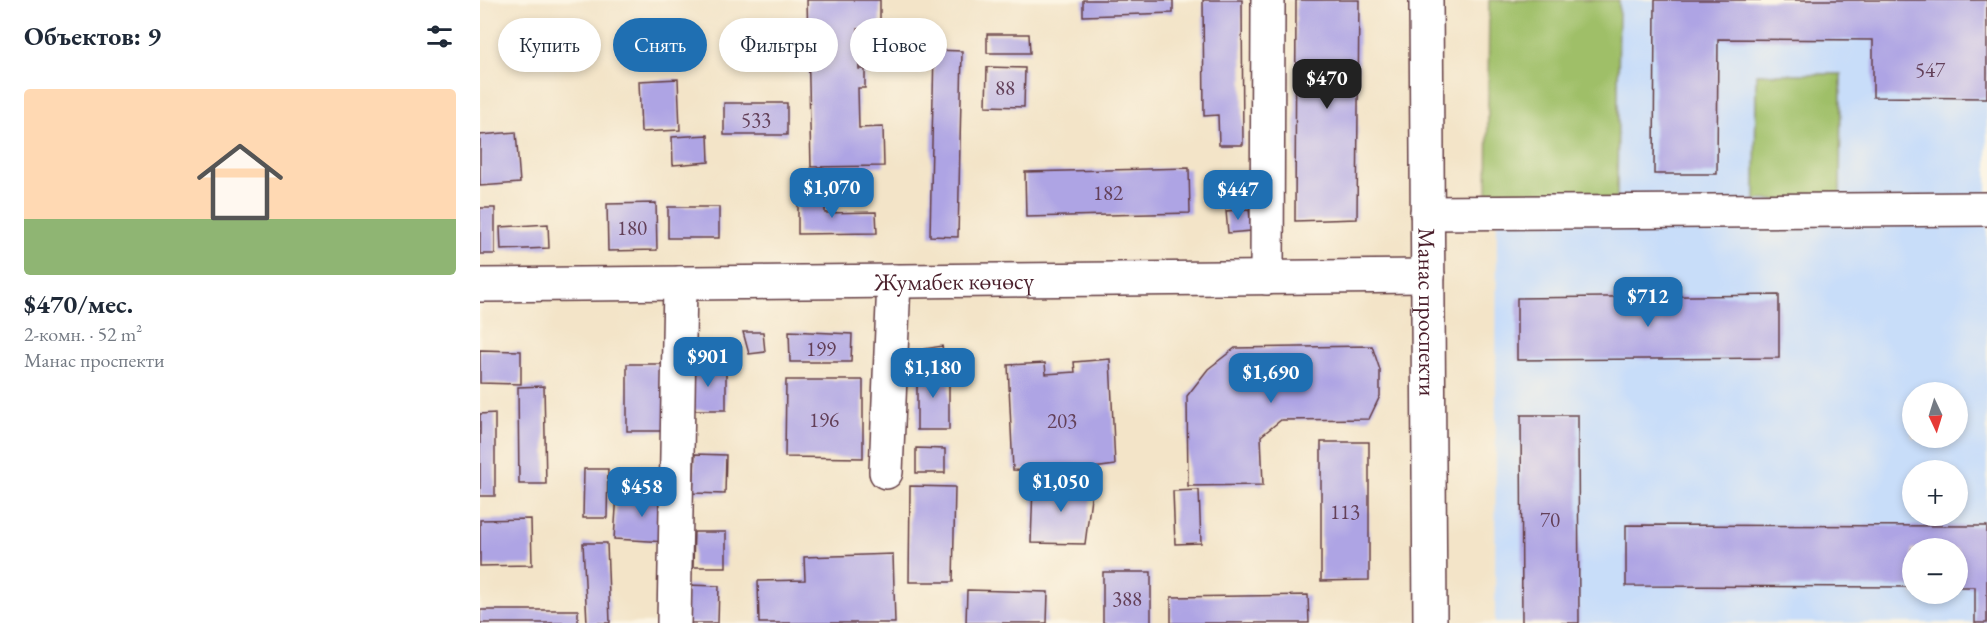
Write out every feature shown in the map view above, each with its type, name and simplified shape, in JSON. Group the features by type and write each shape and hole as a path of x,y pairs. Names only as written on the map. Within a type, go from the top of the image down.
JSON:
{"street":[{"path":"1267,278 1268,0"},
{"name":"Манас проспекти","path":"1426,0 1430,623"},
{"path":"1427,213 1987,209"},
{"name":"Жумабек көчөсү","path":"480,285 1428,276"},
{"path":"886,472 894,281"},
{"path":"674,623 680,283"}],"shaded area":[{"path":"1498,0 1987,0 1987,623 1495,623"}],"green space":[{"path":"1489,0 1619,0 1617,202 1487,201"},
{"path":"1756,74 1841,74 1840,201 1755,200"}],"building":[{"path":"807,0 880,0 880,18 850,18 850,72 865,72 865,88 858,88 859,128 883,127 884,166 811,167 809,72 838,72 838,18 807,18"},
{"path":"1083,0 1173,0 1173,13 1083,16"},
{"path":"1203,0 1242,0 1243,145 1219,145 1218,115 1204,116"},
{"path":"1296,0 1359,0 1357,219 1295,221"},
{"path":"1655,0 1987,0 1987,98 1873,97 1873,40 1718,39 1717,174 1654,174"},
{"path":"987,34 1029,34 1030,53 987,53"},
{"path":"947,50 962,51 958,237 930,236 934,72 947,72"},
{"path":"987,67 1025,68 1024,107 986,106"},
{"path":"678,79 680,130 641,132 639,81"},
{"path":"724,103 787,103 787,135 724,135"},
{"path":"516,132 520,183 480,186 480,135"},
{"path":"708,135 709,162 673,165 672,137"},
{"path":"1189,168 1190,213 1026,217 1025,172"},
{"path":"798,197 825,197 825,213 876,212 877,233 798,234"},
{"path":"656,203 657,250 608,251 607,204"},
{"path":"668,207 719,207 719,238 668,238"},
{"path":"480,208 495,208 495,254 480,254"},
{"path":"1249,209 1251,231 1228,233 1226,211"},
{"path":"548,224 549,248 501,250 500,227"},
{"path":"1779,295 1779,358 1517,360 1517,298"},
{"path":"789,331 852,334 851,362 790,362"},
{"path":"743,332 763,332 765,352 749,354"},
{"path":"942,346 945,359 927,363 924,349"},
{"path":"1372,346 1380,370 1380,396 1369,419 1281,420 1261,436 1263,485 1188,486 1187,396 1208,369 1235,348"},
{"path":"480,350 521,351 521,384 480,383"},
{"path":"1110,359 1115,465 1071,471 1013,470 1008,365 1045,363 1046,374 1075,372 1074,362"},
{"path":"627,364 666,364 666,431 627,431"},
{"path":"691,366 726,367 726,410 690,410"},
{"path":"917,368 949,369 949,430 917,430"},
{"path":"786,380 863,380 863,458 785,457"},
{"path":"544,386 546,484 519,484 518,387"},
{"path":"495,413 495,496 480,496 480,414"},
{"path":"1521,415 1578,415 1579,623 1522,623"},
{"path":"1321,442 1369,442 1369,580 1321,581"},
{"path":"916,448 945,449 945,473 916,473"},
{"path":"695,454 726,455 725,494 693,493"},
{"path":"584,469 608,469 607,518 583,518"},
{"path":"1093,482 1085,544 1031,543 1033,485"},
{"path":"910,486 955,487 953,582 909,582"},
{"path":"1199,490 1201,543 1175,544 1173,491"},
{"path":"617,493 670,497 667,542 614,539"},
{"path":"531,519 532,565 480,566 480,520"},
{"path":"1626,525 1987,526 1987,623 1975,623 1975,587 1968,587 1968,538 1902,538 1902,587 1626,586"},
{"path":"694,532 726,532 726,567 693,567"},
{"path":"583,543 607,543 610,623 587,623"},
{"path":"893,554 895,623 759,623 758,581 805,580 804,557"},
{"path":"1103,572 1151,572 1151,623 1103,623"},
{"path":"686,585 719,586 718,623 685,623"},
{"path":"967,590 1048,592 1047,623 966,623"},
{"path":"1308,595 1309,623 1171,623 1171,597"},
{"path":"480,610 578,610 578,623 480,623"}]}
